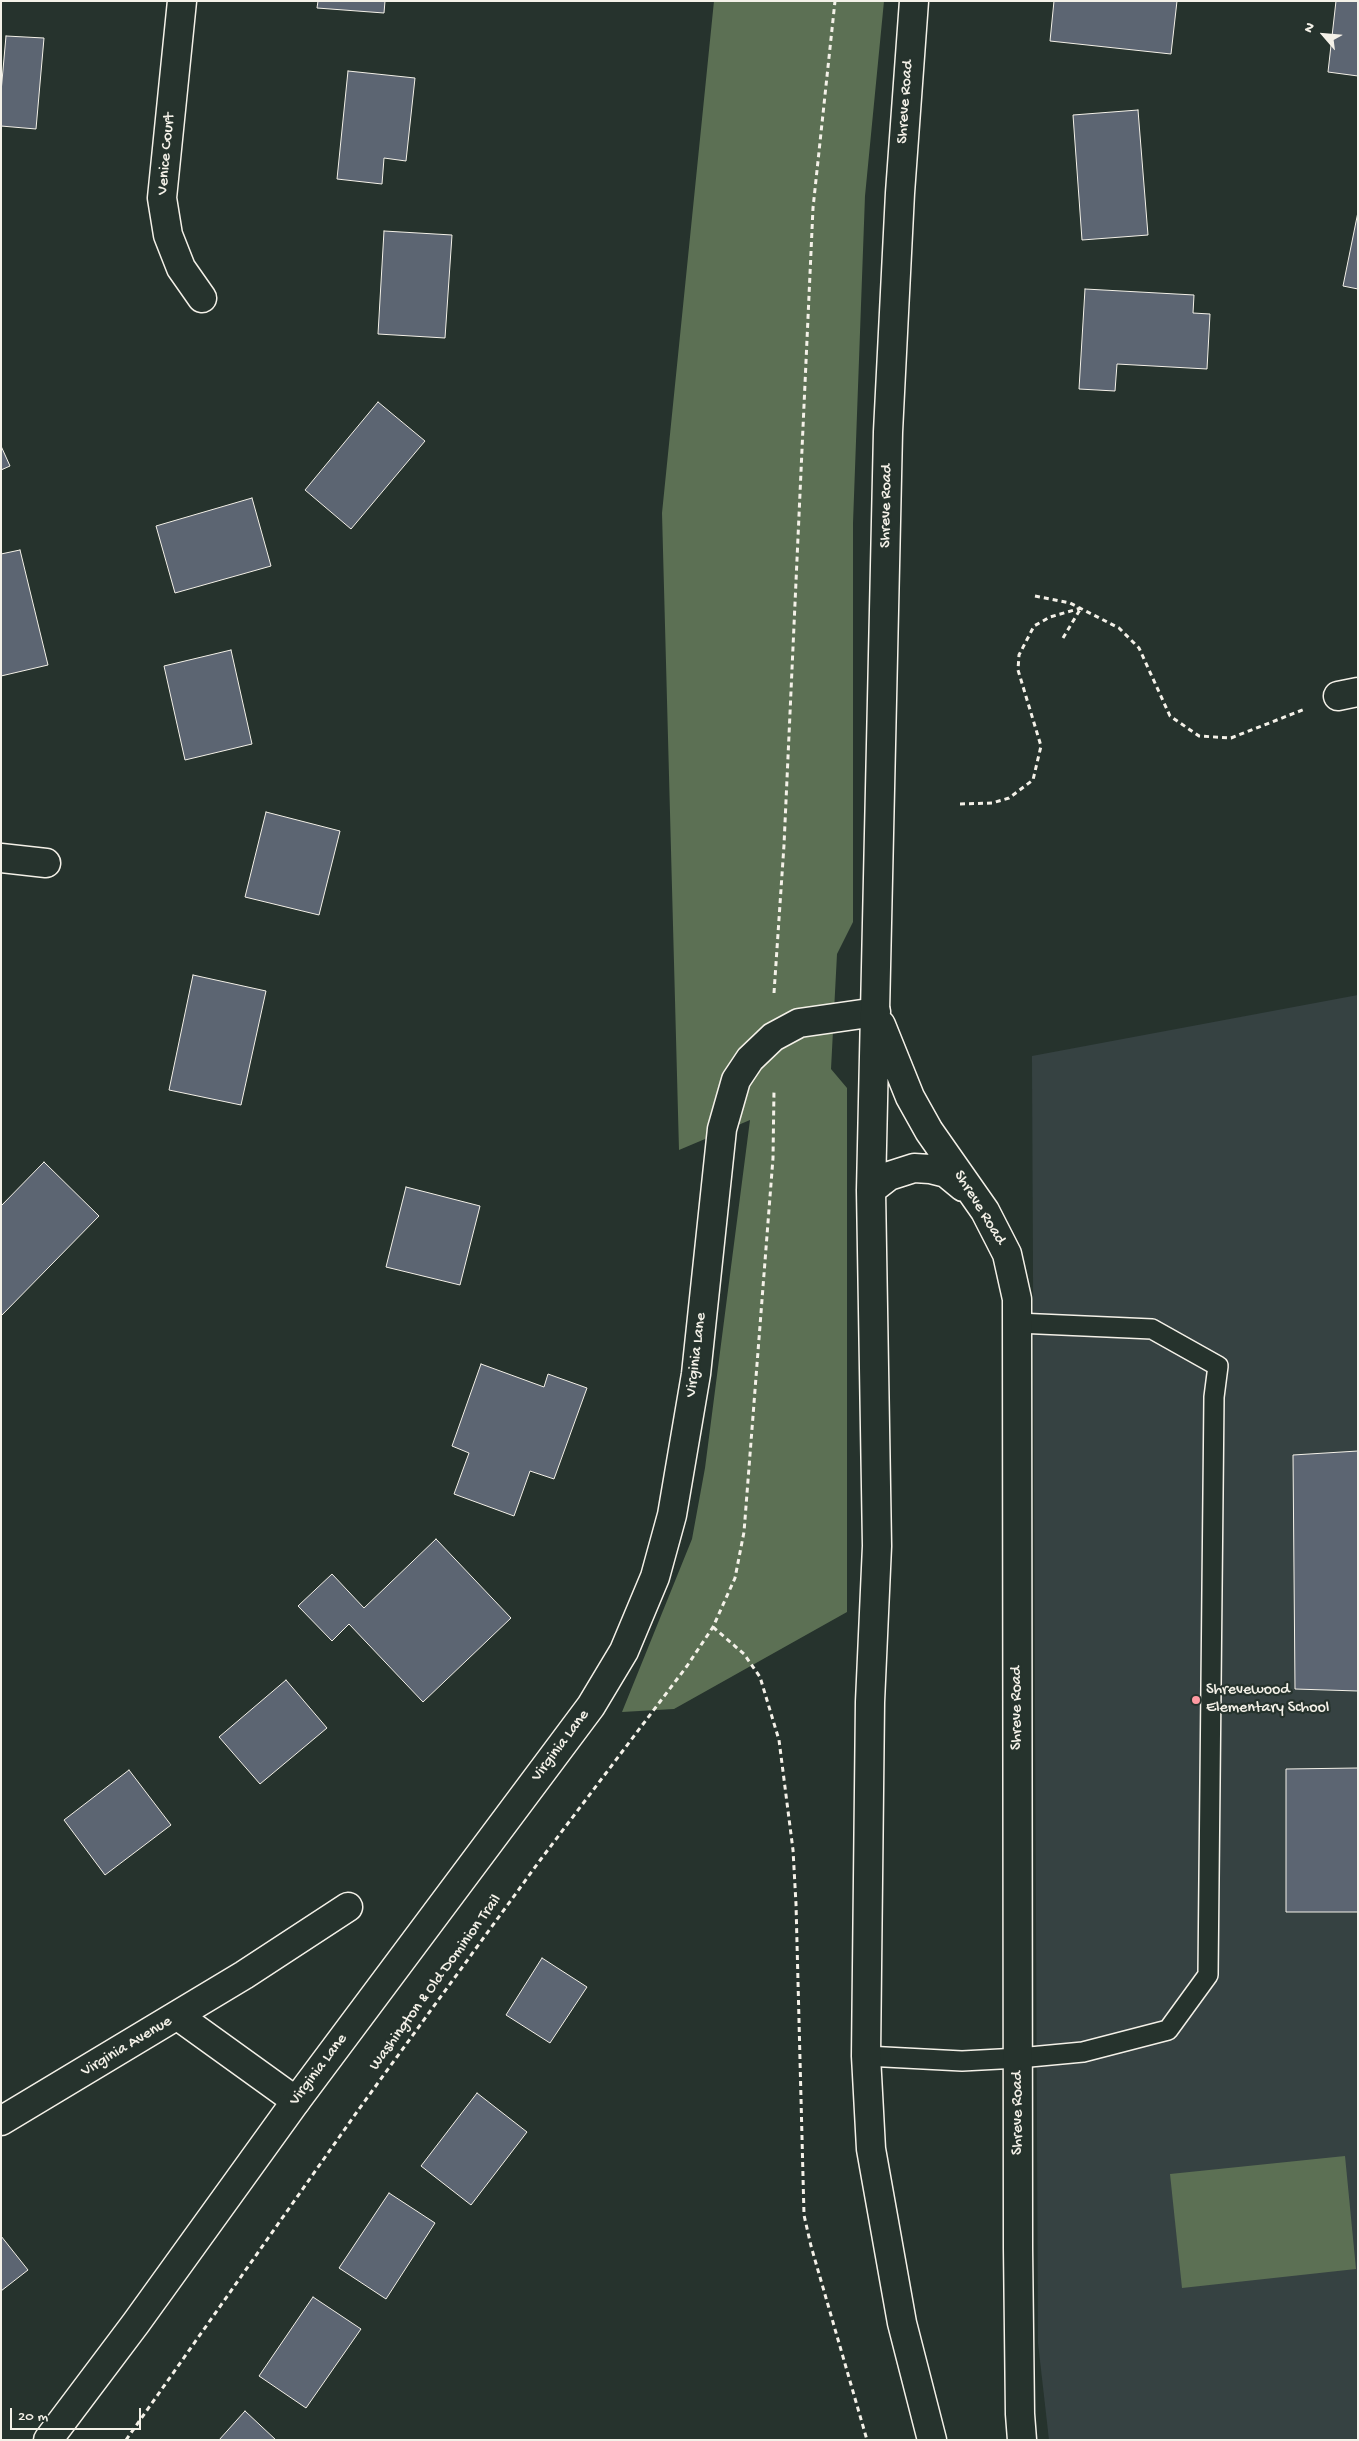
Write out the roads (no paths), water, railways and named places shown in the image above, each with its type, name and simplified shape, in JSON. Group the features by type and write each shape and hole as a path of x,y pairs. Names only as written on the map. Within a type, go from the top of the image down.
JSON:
{"main road":[{"name":"Venice Court","path":"182,1 162,198 168,235 181,268 202,298"},
{"name":"Shreve Road","path":"914,1 900,194 888,432 872,1190 877,1546 870,1702 866,2056 870,2149 902,2323 932,2440"},
{"path":"1,858 46,863"},
{"name":"Shreve Road","path":"876,1012 910,1098 929,1131 970,1193 985,1211 1007,1254 1018,1298 1018,2248 1022,2440"},
{"name":"Virginia Lane","path":"48,2440 136,2323 296,2101 591,1706 624,1651 655,1577 672,1514 696,1374 722,1129 736,1080 750,1059 773,1037 799,1023 876,1012"},
{"path":"872,1190 888,1176 914,1168 946,1173 970,1193"},
{"path":"178,2016 348,1907"},
{"name":"Virginia Avenue","path":"1,2121 178,2016 296,2101"}],"lane":[{"path":"866,2056 962,2060 1019,2058 1083,2052 1168,2030 1208,1975 1214,1397 1218,1366 1152,1329 1017,1323"}],"place":[{"name":"Shrevewood Elementary School","path":"1196,1700"}]}
